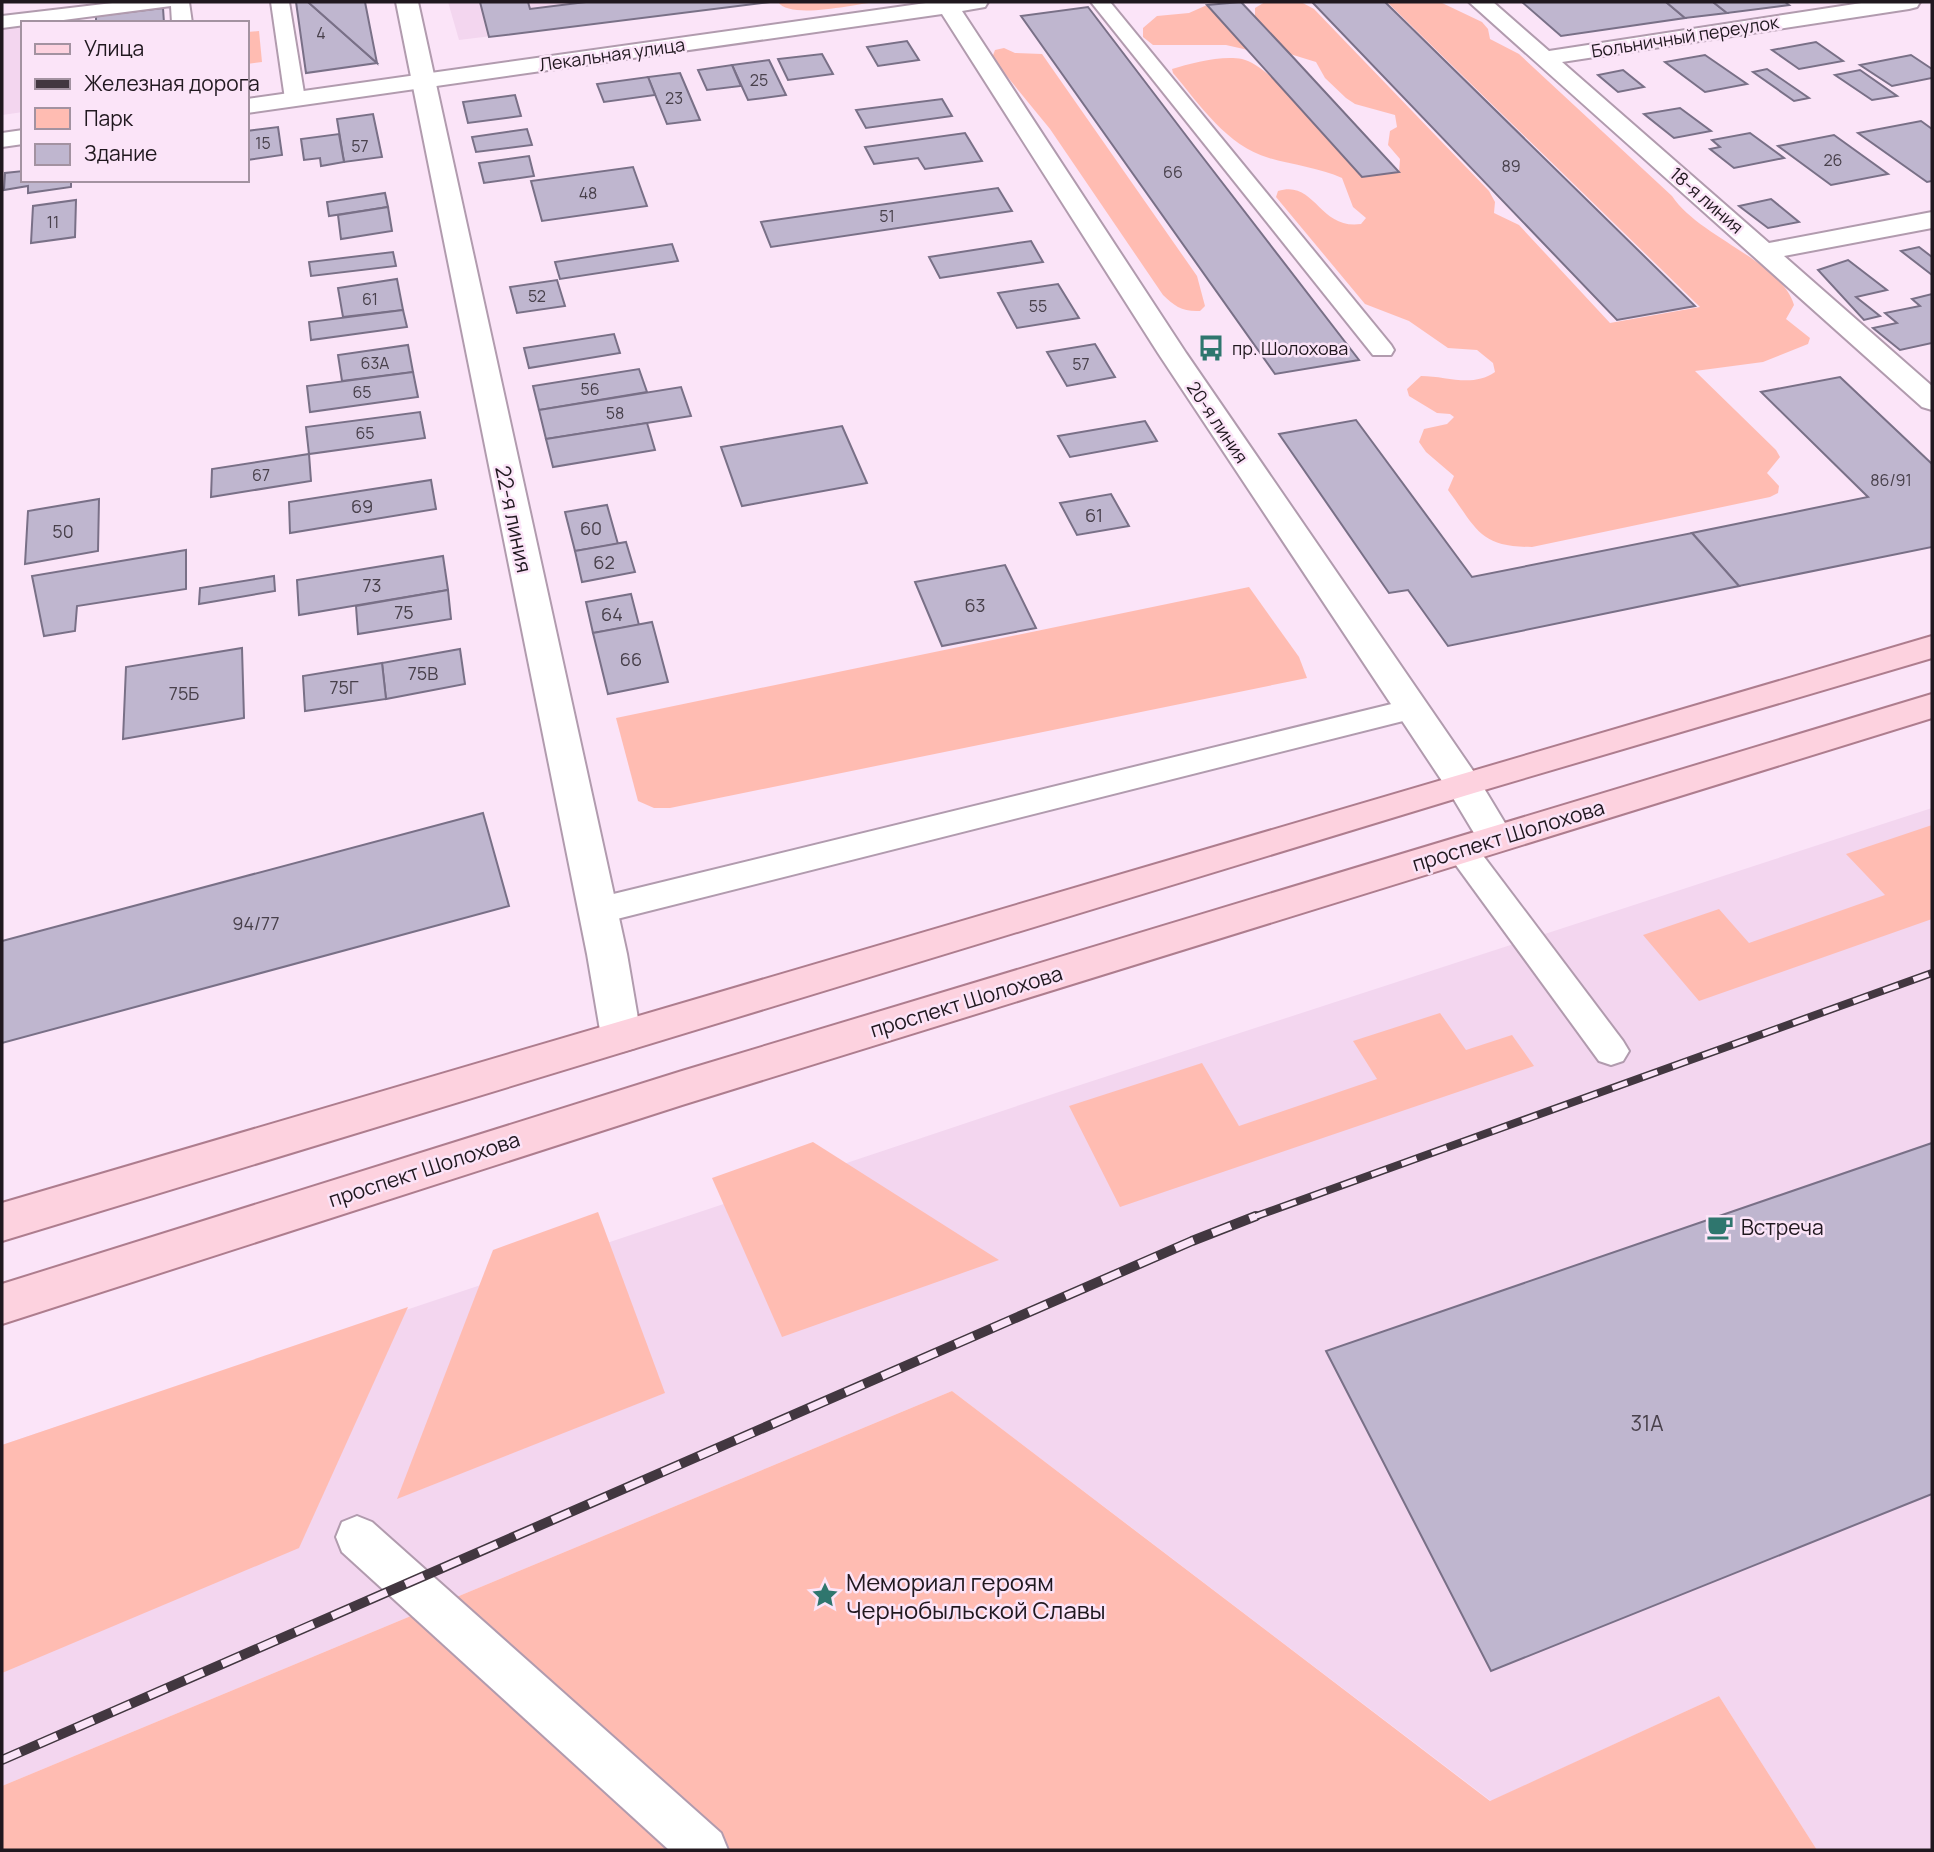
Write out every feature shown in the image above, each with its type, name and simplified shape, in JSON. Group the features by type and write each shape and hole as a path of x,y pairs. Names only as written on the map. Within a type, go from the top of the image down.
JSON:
{"main road":[{"path":"2,1222 1463,784 1932,647"},
{"name":"проспект Шолохова","path":"2,1304 530,1135 1932,706"}],"street":[{"name":"22-я линия","path":"407,2 621,1036"},
{"name":"Лекальная улица","path":"248,106 946,4 977,2"},
{"name":"18-я линия","path":"1480,2 1932,401"},
{"name":"Больничный переулок","path":"1545,58 1909,2"},
{"name":"20-я линия","path":"946,4 1171,353 1463,784 1479,843"},
{"path":"2,140 21,137"},
{"path":"1765,252 1932,220"}],"lane":[{"path":"2,22 165,2"},
{"path":"180,2 182,21"},
{"path":"280,2 295,99"},
{"path":"1100,2 1382,350"},
{"path":"597,911 1412,709"},
{"path":"1479,843 1611,1051"},
{"path":"357,1537 704,1850"}],"shaded area":[{"path":"448,2 770,2 459,40"},
{"path":"21,26 21,112 2,115 2,28"},
{"path":"1932,808 1932,1850 1817,1850 1719,1696 1491,1801 952,1391 2,1786 2,1445 1074,1087"}],"green space":[{"path":"778,2 876,2 839,8 796,10"},
{"path":"1265,2 1301,2 1314,9 1489,191 1495,202 1494,213 1519,225 1610,323 1700,307 1387,2 1440,2 1482,22 1488,29 1490,39 1519,54 1672,196 1684,211 1773,275 1786,289 1794,305 1786,319 1810,338 1808,344 1763,362 1695,371 1776,450 1780,457 1767,473 1779,486 1778,493 1770,497 1532,547 1501,544 1481,533 1448,490 1454,476 1426,452 1419,442 1424,429 1447,424 1454,417 1437,413 1409,396 1407,389 1421,376 1459,380 1486,377 1495,372 1493,363 1477,350 1448,348 1409,321 1365,304 1276,197 1278,191 1290,189 1301,192 1336,220 1347,224 1361,224 1366,218 1353,207 1342,178 1269,158 1240,144 1215,123 1173,73 1172,69 1197,62 1225,58 1242,59 1255,65 1288,92 1362,177 1399,172 1400,159 1388,145 1390,131 1397,127 1395,115 1355,104 1325,78 1316,62 1290,54 1255,17 1255,8"},
{"path":"1207,5 1248,50 1226,45 1153,45 1143,37 1143,28 1157,16 1189,13"},
{"path":"259,31 262,62 248,64 248,32"},
{"path":"1004,48 1015,53 1042,54 1197,276 1205,306 1200,311 1179,308 1163,295 1050,129 992,58 995,50"},
{"path":"1249,587 1299,657 1307,678 670,808 654,808 638,801 616,718"},
{"path":"1932,825 1932,919 1699,1001 1643,935 1719,909 1749,943 1885,895 1846,854"},
{"path":"1440,1013 1466,1050 1512,1035 1534,1066 1120,1207 1069,1106 1202,1063 1239,1126 1377,1079 1353,1041"},
{"path":"813,1142 999,1260 782,1337 712,1178"},
{"path":"598,1212 665,1393 397,1499 493,1250"},
{"path":"408,1307 299,1548 2,1673 2,1445"},
{"path":"952,1391 1490,1801 1719,1696 1817,1850 2,1850 2,1786"}],"building":[{"path":"296,2 308,2 377,63 306,73"},
{"path":"308,2 365,2 377,63"},
{"path":"480,2 528,2 530,9 586,2 770,2 489,37"},
{"path":"1241,2 1399,172 1362,177 1207,5"},
{"path":"1312,2 1385,2 1695,306 1617,320"},
{"path":"1522,2 1666,2 1685,18 1561,36"},
{"path":"1666,2 1713,2 1727,13 1685,18"},
{"path":"1713,2 1785,2 1789,5 1727,13"},
{"path":"1088,7 1359,360 1275,374 1021,16"},
{"path":"163,8 164,21 96,21 96,16"},
{"path":"907,41 919,60 878,66 867,47"},
{"path":"1816,42 1843,61 1799,69 1772,50"},
{"path":"822,54 833,74 788,80 778,59"},
{"path":"1705,55 1747,84 1705,92 1665,62"},
{"path":"1911,55 1932,69 1932,78 1892,86 1860,65"},
{"path":"769,60 786,95 748,100 732,65"},
{"path":"732,65 741,86 707,90 698,70"},
{"path":"1767,69 1809,98 1794,101 1753,72"},
{"path":"1623,70 1644,87 1618,92 1598,75"},
{"path":"1860,70 1897,96 1872,100 1835,75"},
{"path":"680,73 700,120 667,124 648,77"},
{"path":"648,77 655,95 604,102 597,84"},
{"path":"515,95 521,116 468,123 463,102"},
{"path":"942,99 952,116 866,128 856,110"},
{"path":"1680,108 1711,131 1674,138 1644,114"},
{"path":"373,114 382,157 344,162 337,119"},
{"path":"1921,121 1932,129 1932,181 1927,182 1858,133"},
{"path":"278,127 282,155 248,160 248,131"},
{"path":"527,129 532,145 476,152 472,137"},
{"path":"965,133 982,161 925,169 918,158 874,164 865,147"},
{"path":"1750,133 1784,158 1734,168 1710,149 1720,147 1712,140"},
{"path":"339,134 344,162 321,166 320,158 304,160 301,139"},
{"path":"1834,135 1888,174 1831,185 1778,146"},
{"path":"529,156 534,176 484,183 479,163"},
{"path":"633,167 647,206 542,221 531,181"},
{"path":"21,171 21,182 71,182 71,187 28,193 28,186 4,190 5,173"},
{"path":"998,188 1012,211 771,247 761,222"},
{"path":"385,193 388,207 329,216 327,202"},
{"path":"1771,199 1799,222 1768,228 1739,206"},
{"path":"76,200 75,237 31,243 33,206"},
{"path":"388,207 392,231 341,239 338,215"},
{"path":"1031,241 1043,262 940,278 929,257"},
{"path":"672,244 678,261 560,279 555,262"},
{"path":"1919,247 1932,257 1932,275 1901,251"},
{"path":"393,252 396,266 311,276 309,262"},
{"path":"1848,260 1887,290 1856,297 1880,316 1864,320 1818,270"},
{"path":"397,279 403,310 343,317 338,288"},
{"path":"557,280 565,306 517,313 510,287"},
{"path":"1058,284 1079,318 1017,328 998,293"},
{"path":"1932,294 1932,343 1900,350 1873,328 1897,323 1885,313 1920,306 1912,299"},
{"path":"403,310 407,327 311,340 309,322"},
{"path":"614,334 620,353 529,368 524,348"},
{"path":"1095,344 1115,377 1067,386 1047,352"},
{"path":"408,345 413,372 342,381 338,355"},
{"path":"639,369 647,392 539,410 533,386"},
{"path":"413,372 418,397 310,412 307,386"},
{"path":"1840,377 1932,464 1932,547 1739,586 1692,533 1868,497 1761,392"},
{"path":"681,387 691,416 546,439 539,410"},
{"path":"420,412 425,438 309,454 306,427"},
{"path":"1356,420 1472,577 1692,533 1739,586 1448,646 1408,590 1389,593 1279,434"},
{"path":"1145,421 1157,441 1070,457 1058,436"},
{"path":"647,423 655,450 553,467 546,439"},
{"path":"842,426 867,483 742,506 721,447"},
{"path":"309,454 311,481 211,497 212,469"},
{"path":"431,480 436,509 290,533 289,502"},
{"path":"1111,494 1129,526 1077,535 1060,503"},
{"path":"99,499 98,551 25,564 28,511"},
{"path":"607,505 618,544 575,551 565,512"},
{"path":"626,542 635,572 582,582 575,551"},
{"path":"186,550 186,589 77,606 75,631 44,636 32,576"},
{"path":"443,556 448,590 299,615 297,580"},
{"path":"1005,565 1036,628 942,646 915,582"},
{"path":"274,576 275,591 199,604 200,588"},
{"path":"448,590 451,619 358,634 356,606"},
{"path":"631,594 639,625 593,633 586,602"},
{"path":"652,622 668,682 608,694 593,633"},
{"path":"242,648 244,718 123,739 126,667"},
{"path":"460,649 465,684 386,699 382,663"},
{"path":"382,663 386,699 305,711 303,676"},
{"path":"483,813 509,906 2,1043 2,941"},
{"path":"1932,1143 1932,1494 1491,1671 1326,1351"}],"railway":[{"path":"1251,1218 1932,973"},
{"path":"2,1760 1192,1241 1256,1216"}],"place":[{"name":"пр. Шолохова","path":"1211,348"},
{"name":"Встреча","path":"1720,1227"},
{"name":"Мемориал героям Чернобыльской Славы","path":"825,1595"}]}
